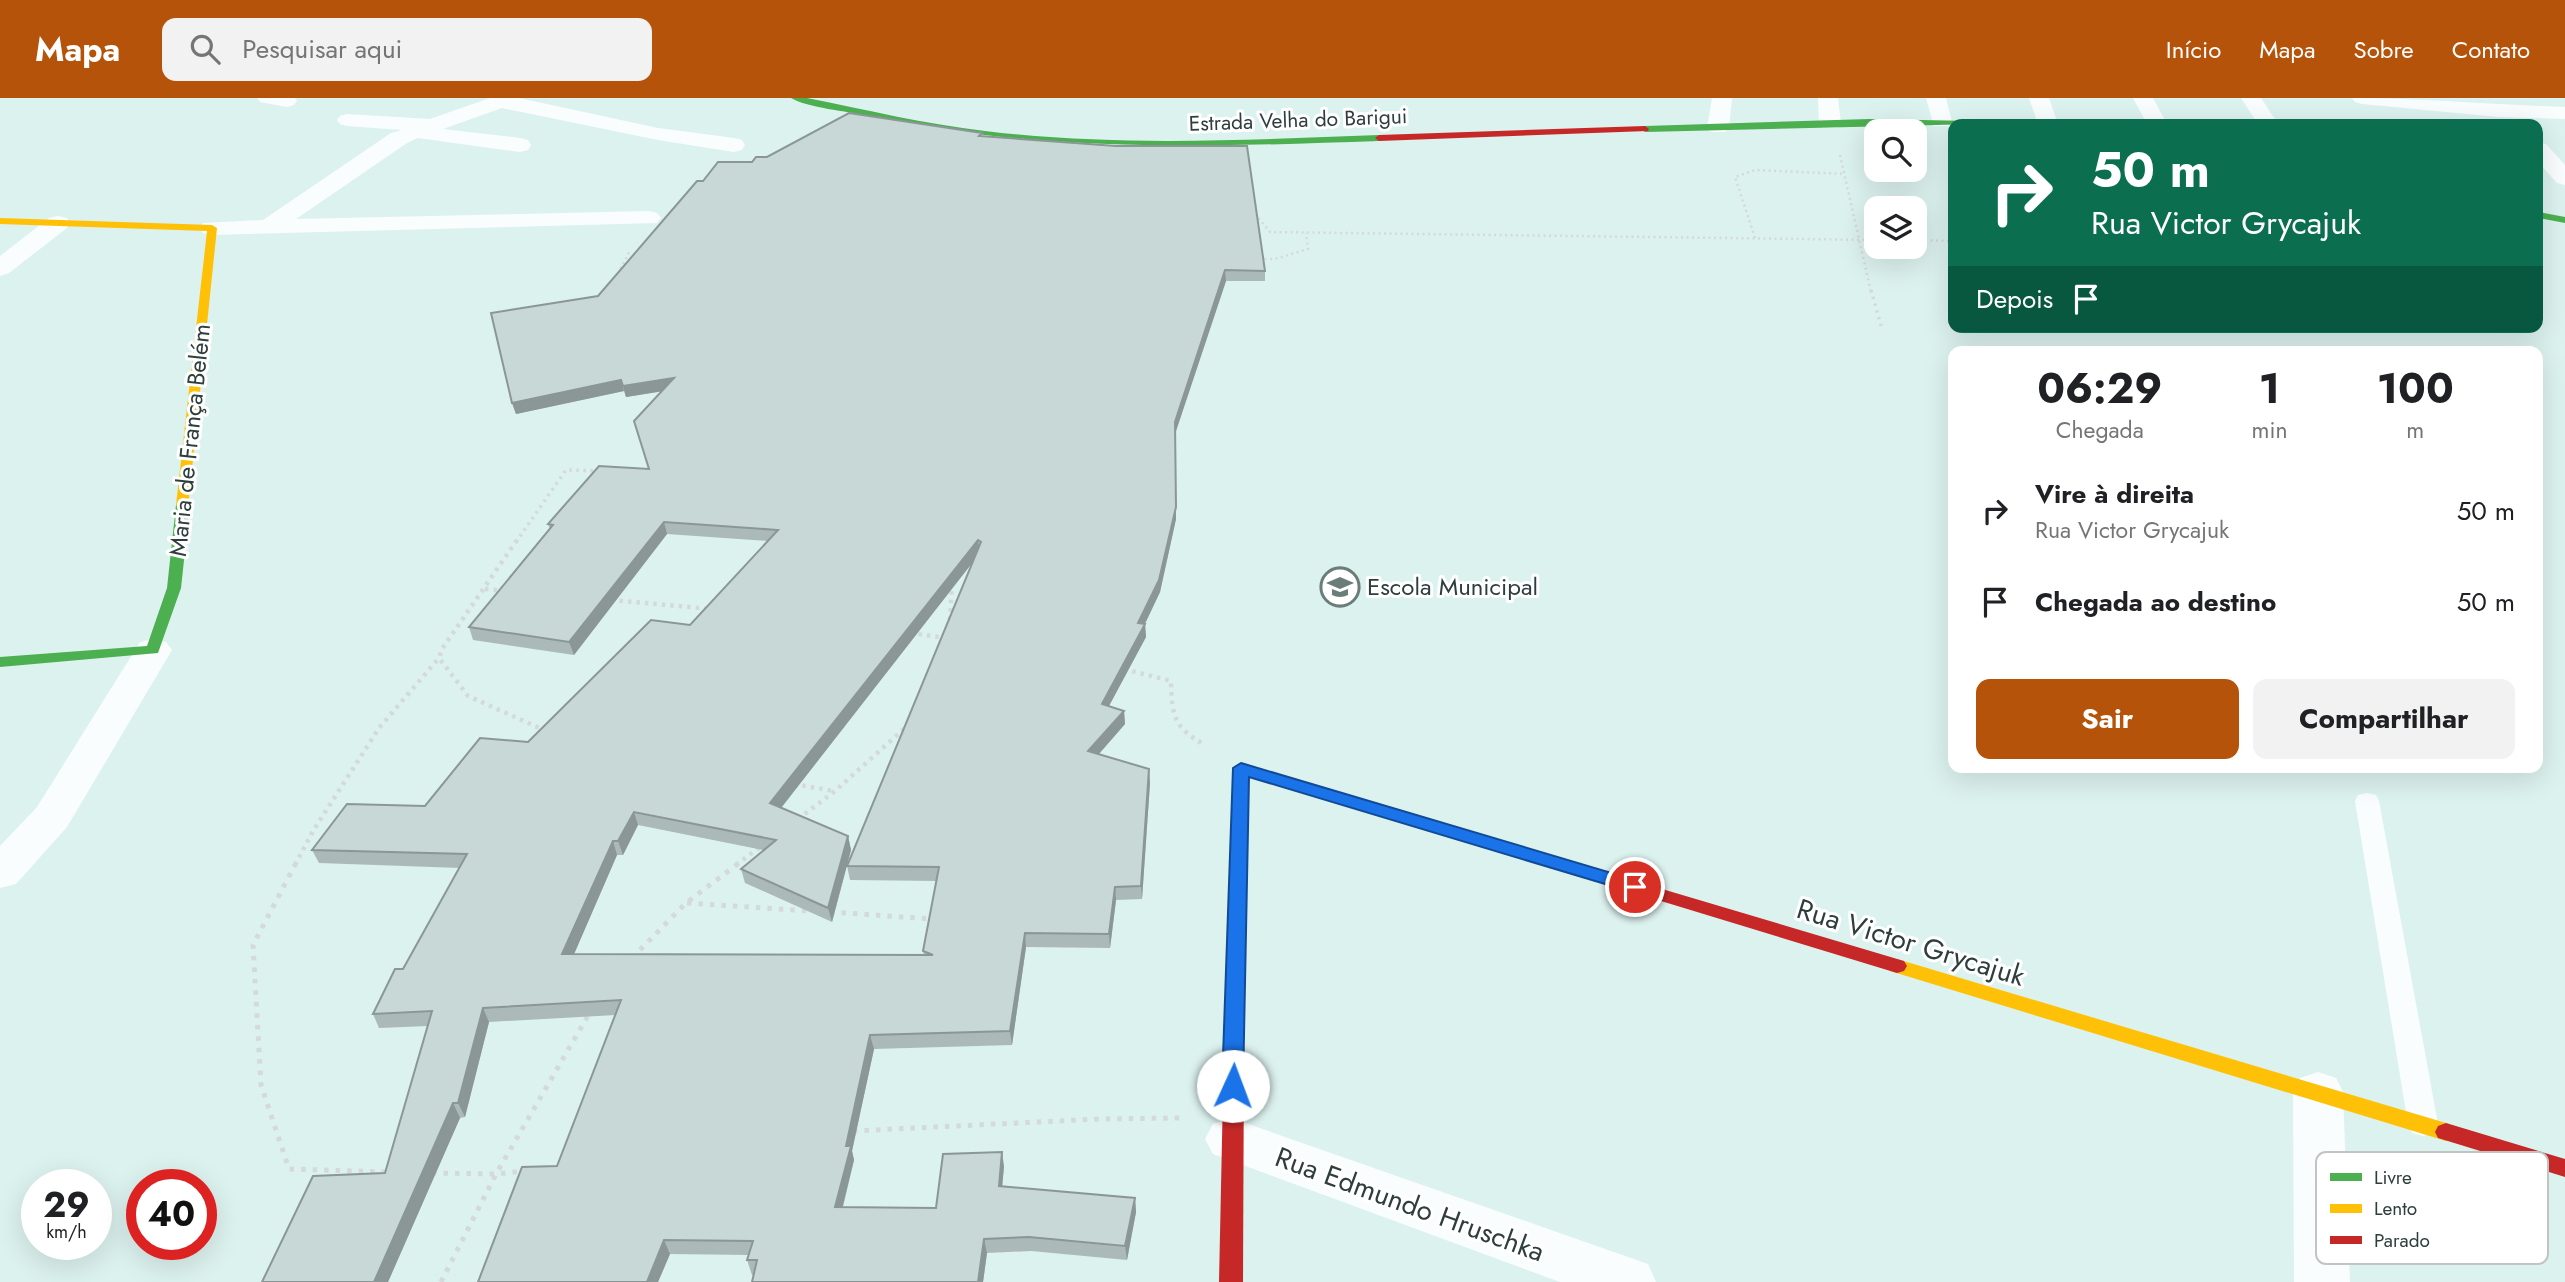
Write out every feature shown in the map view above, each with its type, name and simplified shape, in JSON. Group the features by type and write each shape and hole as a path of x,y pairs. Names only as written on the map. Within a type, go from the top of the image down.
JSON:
{"street":[{"name":"Estrada Velha do Barigui","path":"795,98 923,124 1013,136 1130,144 1948,122"},
{"path":"1718,128 1722,98"},
{"path":"1828,98 1830,124"},
{"path":"1936,98 1941,122"},
{"path":"2039,98 2046,119"},
{"path":"2143,98 2154,119"},
{"path":"2251,98 2265,119"},
{"path":"439,102 499,102 645,132 734,145"},
{"path":"268,227 387,145 499,102"},
{"path":"2364,104 2454,102 2506,117 2561,115"},
{"path":"347,120 520,145"},
{"path":"2543,154 2565,177"},
{"path":"2543,216 2565,220"},
{"path":"0,221 212,228 649,218"},
{"path":"0,268 58,223"},
{"name":"Maria de França Belém","path":"153,650 174,588 212,228"},
{"path":"0,662 153,650"},
{"path":"0,873 52,817 153,650"},
{"path":"1231,1282 1231,1139 1241,768"},
{"name":"Rua Victor Grycajuk","path":"1241,768 2513,1152"},
{"path":"2318,1092 2319,1152"},
{"name":"Rua Edmundo Hruschka","path":"1231,1139 1628,1282"},
{"name":"Rua Victor Grycajuk","path":"2548,1163 2565,1168"},
{"path":"2322,1264 2322,1282"}],"lane":[{"path":"2367,801 2423,1124"}],"path":[{"path":"1830,124 1845,174 1864,267 1882,329"},
{"path":"1272,142 1268,163 1246,188 1250,205 1270,232 1864,240"},
{"path":"1755,238 1735,177 1755,170 1845,174"},
{"path":"623,274 618,271 649,218"},
{"path":"1249,259 1275,259 1308,249 1306,233"},
{"path":"1927,240 1948,241"},
{"path":"400,1172 289,1169 261,1085 253,945 313,831 379,728 439,657 566,470 607,472"},
{"path":"909,633 949,639 952,576"},
{"path":"485,589 512,591"},
{"path":"608,600 718,610"},
{"path":"439,657 468,696 551,733"},
{"path":"1114,666 1171,681 1173,718 1185,735 1228,756 1241,768"},
{"path":"792,823 835,791 916,718"},
{"path":"793,784 835,791"},
{"path":"624,967 686,903 771,839"},
{"path":"686,903 935,919"},
{"path":"441,1282 496,1174 592,1009"},
{"path":"849,1132 1099,1119 1184,1118"},
{"path":"427,1172 496,1174 537,1169"}],"building":[{"path":"849,113 982,133 979,136 1116,146 1247,146 1265,271 1225,270 1175,422 1176,507 1159,580 1138,623 1145,624 1102,704 1124,711 1088,751 1149,769 1141,886 1115,887 1109,934 1025,933 1010,1031 870,1035 846,1146 851,1146 835,1207 936,1208 943,1154 1002,1152 999,1186 1135,1198 1125,1246 1029,1237 984,1239 978,1282 752,1282 757,1260 747,1260 753,1241 664,1240 647,1282 478,1282 522,1167 557,1166 621,1000 483,1008 458,1103 453,1103 374,1282 262,1282 313,1176 385,1173 432,1011 373,1014 395,969 403,969 467,854 312,850 347,804 425,806 480,738 528,742 651,620 690,625 778,530 664,522 569,642 469,627 553,525 548,524 599,466 649,469 634,421 674,378 623,386 621,380 512,403 491,313 598,296 697,181 703,181 718,162 752,162 756,157 767,157","holes":["978,540 981,542 847,866 939,867 923,951 933,955 562,954 613,841 618,841 634,812 776,840 741,869 828,908 848,836 770,803"]}],"traffic: fast":[{"path":"795,98 959,130 1014,137 1197,143 1379,138"},
{"path":"1645,129 1869,122 1948,124"},
{"path":"2543,216 2565,220"},
{"path":"0,662 153,650 174,588 183,505"},
{"path":"1234,1046 1241,768 1598,876"}],"traffic: slow":[{"path":"0,221 212,228 183,505"},
{"path":"1897,966 2446,1132"}],"traffic: jam":[{"path":"1379,138 1645,129"},
{"path":"1598,876 1897,966"},
{"path":"1231,1282 1234,1046"},
{"path":"2446,1132 2512,1152"},
{"path":"2548,1163 2565,1168"}],"place":[{"name":"Escola Municipal","path":"1340,587"}],"route":[{"path":"1233,1086 1241,768 1635,887"}]}
